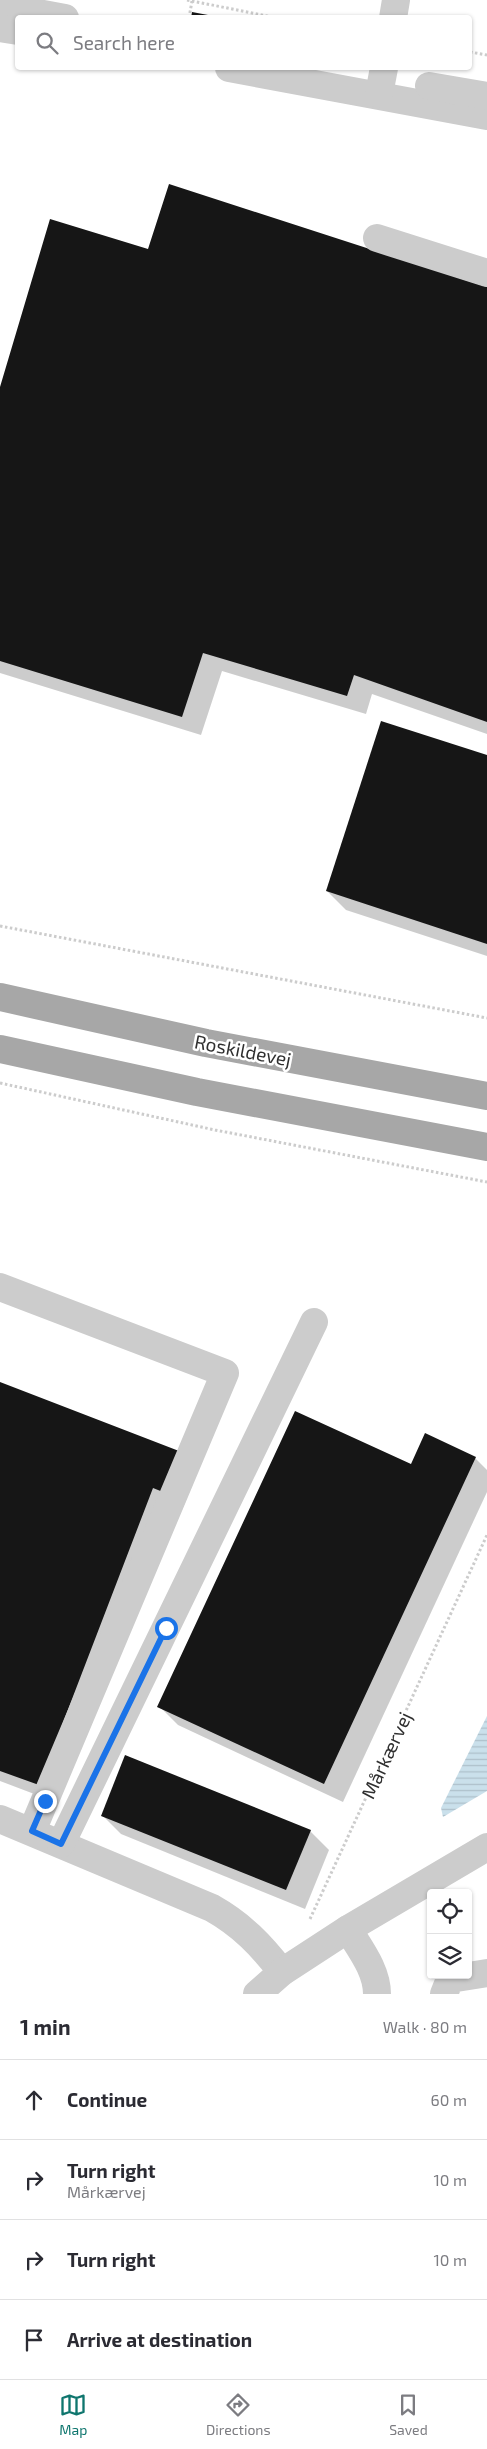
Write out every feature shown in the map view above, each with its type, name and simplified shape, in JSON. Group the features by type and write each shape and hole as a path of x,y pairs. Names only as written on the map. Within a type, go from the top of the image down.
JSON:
{"main road":[{"name":"Roskildevej","path":"0,997 206,1043 487,1096"},
{"path":"0,1049 197,1092 487,1146"}],"street":[{"path":"394,15 396,0"},
{"path":"0,6 49,15"},
{"path":"0,28 15,30"},
{"path":"254,70 381,80 487,116"},
{"path":"328,70 487,96"},
{"path":"377,238 487,272"},
{"path":"0,1287 225,1373 32,1831"},
{"path":"61,1844 314,1322"},
{"path":"0,1819 212,1908 236,1922 264,1950 282,1972"},
{"path":"257,1994 282,1972 348,1929 487,1847"},
{"path":"348,1929 370,1965 377,1983 377,1994"},
{"path":"444,1994 450,1979 487,1973"}],"path":[{"path":"187,0 263,15"},
{"path":"190,15 192,0"},
{"path":"472,52 487,55"},
{"path":"0,926 487,1018"},
{"path":"0,1083 215,1130 487,1182"},
{"name":"Mårkærvej","path":"307,1924 487,1536"}],"water":[{"path":"487,1716 487,1791 443,1817 441,1808"}],"building":[{"path":"192,12 208,15 192,15"},
{"path":"169,184 487,287 487,722 354,675 347,696 203,653 182,717 0,661 0,387 50,219 148,249"},
{"path":"381,721 487,755 487,944 326,891"},
{"path":"0,1382 179,1451 163,1492 153,1488 39,1785 0,1771"},
{"path":"295,1411 411,1464 425,1433 476,1457 324,1784 157,1707"},
{"path":"125,1755 311,1830 286,1890 101,1816"}],"route":[{"path":"45,1801 32,1831 61,1844 166,1628"}]}
